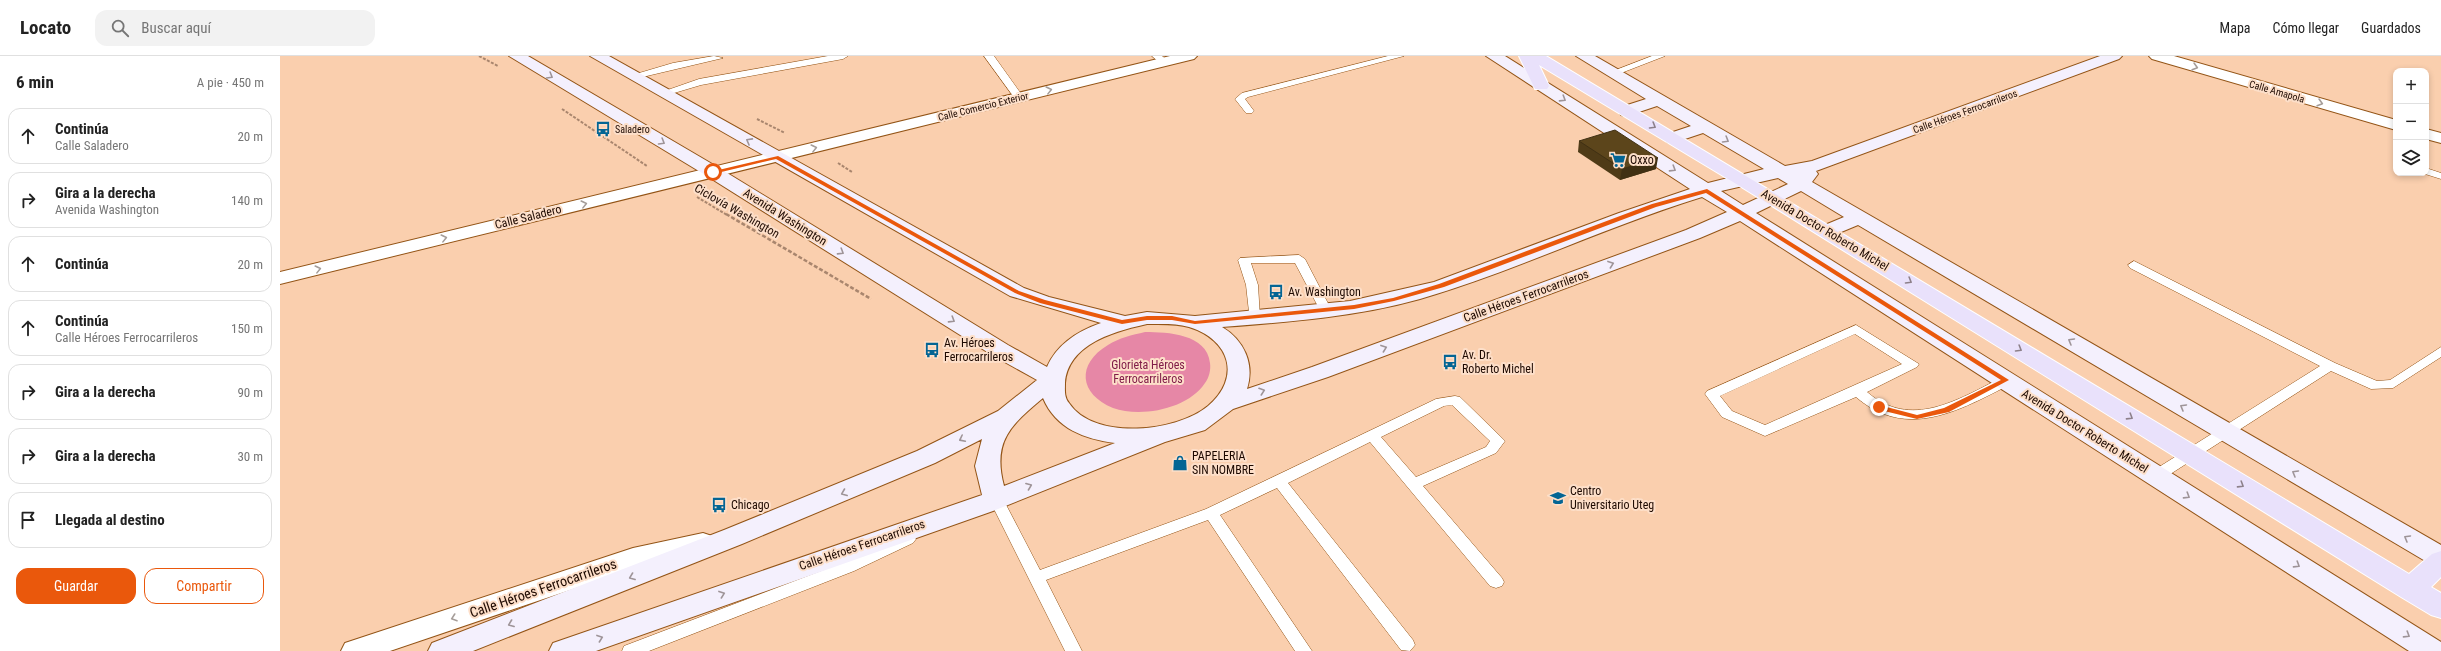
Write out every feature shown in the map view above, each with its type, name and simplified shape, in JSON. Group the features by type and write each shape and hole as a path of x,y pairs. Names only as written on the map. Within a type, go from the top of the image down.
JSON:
{"main road":[{"name":"Avenida Washington","path":"517,56 713,172 1000,350 1052,379"},
{"path":"598,56 1017,292 1042,301 1122,322"},
{"name":"Avenida Doctor Roberto Michel","path":"1494,56 2432,651"},
{"path":"1527,56 1541,86"},
{"name":"Avenida Doctor Roberto Michel","path":"1535,56 1744,180 2441,607"},
{"path":"1584,56 1858,218 2441,558"},
{"name":"Calle Héroes Ferrocarrileros","path":"1195,322 1326,311 1394,300 1442,286 1654,206 1777,170 1816,166 2114,56"},
{"path":"1627,111 1658,100"},
{"path":"1673,138 1704,127"},
{"name":"Calle Héroes Ferrocarrileros","path":"1225,404 1328,369 1693,234 1773,199 1801,184 1816,166"},
{"path":"1827,231 1858,218"},
{"path":"1147,318 1172,318 1195,322 1218,332 1233,347 1241,365 1238,384 1225,404 1208,417 1186,428 1160,435 1131,438 1104,434 1080,426 1063,413 1054,397 1052,379 1060,361 1075,345 1096,331 1122,322 1147,318"},
{"name":"Calle Héroes Ferrocarrileros","path":"442,651 733,537 926,457 1006,416 1052,379"},
{"path":"990,502 986,462 994,435 1006,416"},
{"name":"Calle Héroes Ferrocarrileros","path":"563,651 874,541 990,502 1160,435"},
{"path":"2411,589 2441,561"}],"street":[{"name":"Calle Comercio Exterior","path":"776,157 1019,98 1160,59 1189,56"},
{"name":"Calle Amapola","path":"2157,56 2393,124"},
{"path":"2429,135 2441,138"},
{"name":"Calle Saladero","path":"280,278 776,157"},
{"name":"Calle Héroes Ferrocarrileros","path":"355,651 633,558 733,537"}],"lane":[{"path":"664,94 699,82 843,56"},
{"path":"989,56 1019,98"},
{"path":"1249,111 1240,102 1241,97 1399,56"},
{"path":"1613,73 1660,56"},
{"path":"634,76 673,66 718,58"},
{"path":"2429,172 2441,176"},
{"path":"1254,318 1252,285 1244,260 1299,259 1326,311"},
{"path":"2134,265 2330,366 2376,386 2393,384 2441,351"},
{"path":"1856,329 1912,364 1857,391 1765,431 1727,414 1712,394 1856,329"},
{"path":"2156,476 2224,431 2330,366"},
{"path":"1857,391 1879,407 1917,417 1946,410 2006,380"},
{"path":"1034,578 1211,513 1441,402 1455,400 1498,441 1491,450 1413,484"},
{"path":"1372,435 1496,582"},
{"path":"1279,481 1407,645"},
{"path":"630,651 848,567 990,502 1074,651"},
{"path":"1211,513 1304,651"}],"path":[{"path":"479,56 505,70"},
{"name":"Ciclovía Washington","path":"556,105 672,182 874,301"}],"green space":[{"name":"Glorieta Héroes Ferrocarrileros","path":"1145,332 1175,334 1194,340 1202,346 1207,353 1210,363 1208,379 1197,392 1187,399 1176,405 1163,409 1137,412 1113,408 1093,395 1088,387 1086,378 1090,361 1108,345 1121,339"}],"building":[{"path":"1615,130 1658,158 1622,169 1579,141"}],"place":[{"name":"Saladero","path":"603,129"},
{"name":"Oxxo","path":"1618,160"},
{"name":"Av. Washington","path":"1276,292"},
{"name":"Av. Héroes Ferrocarrileros","path":"932,350"},
{"name":"Av. Dr. Roberto Michel","path":"1450,362"},
{"name":"PAPELERIA SIN NOMBRE","path":"1180,463"},
{"name":"Centro Universitario Uteg","path":"1558,498"},
{"name":"Chicago","path":"719,505"}],"route":[{"path":"713,172 776,157 1017,292 1042,301 1122,322 1147,318 1172,318 1195,322 1262,318 1354,307 1394,300 1442,286 1654,206 1707,191 2006,380 1946,410 1917,417 1879,407"}]}
